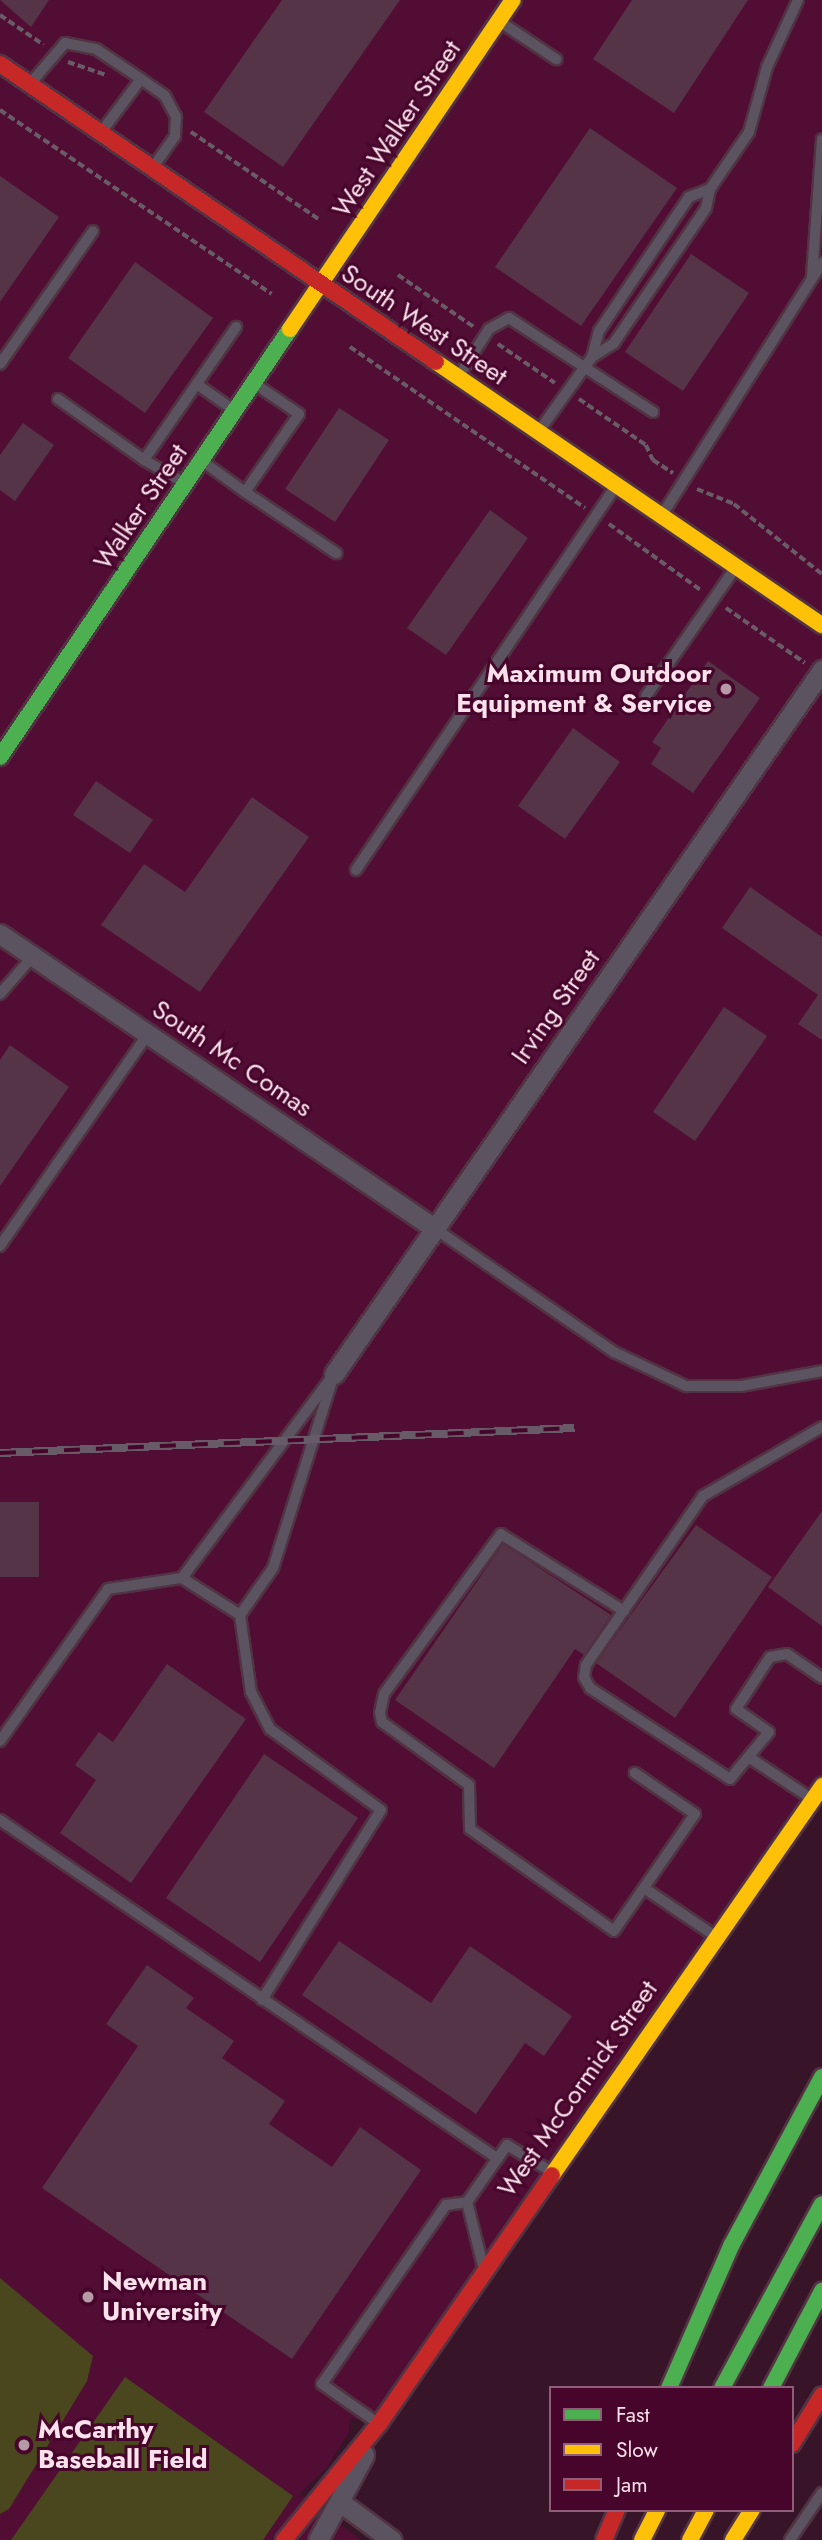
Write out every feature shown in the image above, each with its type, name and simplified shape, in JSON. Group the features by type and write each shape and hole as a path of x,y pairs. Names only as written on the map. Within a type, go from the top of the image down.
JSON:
{"main road":[{"name":"West Walker Street","path":"322,285 513,0"},
{"name":"South West Street","path":"0,64 822,625"},
{"name":"Walker Street","path":"0,757 322,285"},
{"name":"West McCormick Street","path":"284,2540 379,2424 817,1793"},
{"path":"670,2386 731,2246 822,2077"},
{"path":"723,2386 822,2203"},
{"path":"772,2386 822,2291"},
{"path":"794,2441 822,2395"},
{"path":"604,2540 616,2512"},
{"path":"642,2540 656,2512"},
{"path":"690,2540 705,2512"},
{"path":"733,2540 751,2512"}],"street":[{"name":"Irving Street","path":"334,1374 822,670"},
{"name":"South Mc Comas","path":"0,934 434,1228"},
{"name":"West McCormick Street","path":"318,2540 379,2424"},
{"path":"340,2502 393,2540"}],"lane":[{"path":"589,361 614,343 706,208 710,189 749,132 767,67 798,0"},
{"path":"499,21 556,59"},
{"path":"29,84 65,43 78,42 141,79 165,96 177,117 175,136 152,169"},
{"path":"101,133 141,79"},
{"path":"811,280 822,139"},
{"path":"538,432 589,361 599,331 689,197 710,189"},
{"path":"0,364 93,231"},
{"path":"662,516 822,263"},
{"path":"457,377 485,335 509,318 589,361 653,412"},
{"path":"144,460 236,327"},
{"path":"245,492 299,414 255,384"},
{"path":"198,385 236,412"},
{"path":"58,399 144,460 187,484"},
{"path":"202,461 336,553"},
{"path":"356,870 617,485"},
{"path":"646,696 737,567"},
{"path":"0,994 33,956"},
{"path":"0,1246 148,1034"},
{"path":"434,1228 614,1352 686,1386 741,1386 822,1371"},
{"path":"182,1577 334,1374"},
{"path":"262,2000 381,1810 270,1729 251,1692 240,1615 274,1568 334,1374"},
{"path":"822,1427 704,1496 586,1665 590,1688 730,1779 769,1732 736,1709 770,1657 788,1654 822,1678"},
{"path":"624,1611 501,1534 384,1693 380,1713 382,1722 469,1786 470,1829 614,1931 695,1814 635,1773"},
{"path":"0,1741 108,1589 182,1577 240,1615"},
{"path":"750,1758 817,1793"},
{"path":"0,1820 498,2159"},
{"path":"644,1888 716,1937"},
{"path":"379,2424 322,2384 446,2205 467,2202 507,2145 553,2172"},
{"path":"467,2202 485,2271"},
{"path":"790,2540 822,2493"}],"path":[{"path":"0,110 272,294"},
{"path":"398,275 646,444 653,460 715,502 734,505 822,574"}],"shaded area":[{"path":"0,0 822,0 822,1785 379,2424 350,2418 349,2432 327,2467 299,2494 361,2540 0,2540"},
{"name":"McCarthy Baseball Field","path":"0,2278 93,2356 87,2381 9,2509 0,2514"},
{"path":"125,2377 293,2496 263,2540 11,2540"}],"building":[{"path":"0,0 49,0 31,27"},
{"path":"282,0 400,0 283,167 204,112"},
{"path":"632,0 748,0 674,113 593,59"},
{"path":"590,128 677,188 581,326 495,267"},
{"path":"0,176 59,217 0,302"},
{"path":"691,254 749,293 683,391 625,352"},
{"path":"135,262 213,318 145,413 68,358"},
{"path":"339,408 389,440 335,522 285,489"},
{"path":"23,423 54,445 15,501 0,490 0,455"},
{"path":"490,510 528,538 446,655 407,628"},
{"path":"708,661 760,698 693,793 651,764 661,748 652,742"},
{"path":"573,728 620,762 565,839 518,806"},
{"path":"96,781 153,820 130,853 73,815"},
{"path":"252,797 309,837 200,992 101,925 144,864 185,892"},
{"path":"750,887 822,937 822,1040 798,1024 818,995 722,928"},
{"path":"724,1007 767,1036 695,1141 653,1112"},
{"path":"10,1045 69,1087 0,1186 0,1060"},
{"path":"0,1502 39,1502 39,1577 0,1577"},
{"path":"822,1511 822,1626 768,1587"},
{"path":"696,1525 772,1577 675,1718 596,1663"},
{"path":"503,1544 611,1615 584,1655 575,1649 494,1768 395,1700"},
{"path":"167,1664 246,1719 131,1883 60,1833 96,1780 75,1765 99,1732 113,1742"},
{"path":"264,1754 358,1818 260,1962 166,1898"},
{"path":"339,1941 431,2003 470,1946 572,2016 544,2056 525,2043 476,2114 302,1995"},
{"path":"147,1965 194,1998 186,2008 234,2041 222,2058 285,2101 269,2124 332,2167 360,2127 421,2170 292,2359 42,2188 138,2046 106,2024"}],"railway":[{"path":"0,1453 574,1428"}],"traffic: fast":[{"path":"0,757 290,329"},
{"path":"670,2386 731,2246 822,2077"},
{"path":"723,2386 822,2204"},
{"path":"772,2386 822,2291"}],"traffic: slow":[{"path":"290,329 513,0"},
{"path":"436,362 822,625"},
{"path":"552,2175 822,1786"},
{"path":"642,2540 656,2512"},
{"path":"690,2540 705,2512"},
{"path":"733,2540 751,2512"}],"traffic: jam":[{"path":"0,64 436,362"},
{"path":"284,2540 379,2424 552,2175"},
{"path":"794,2441 822,2395"},
{"path":"604,2540 616,2512"}],"place":[{"name":"Maximum Outdoor Equipment & Service","path":"726,689"},
{"name":"Newman University","path":"88,2297"},
{"name":"McCarthy Baseball Field","path":"24,2445"}]}
